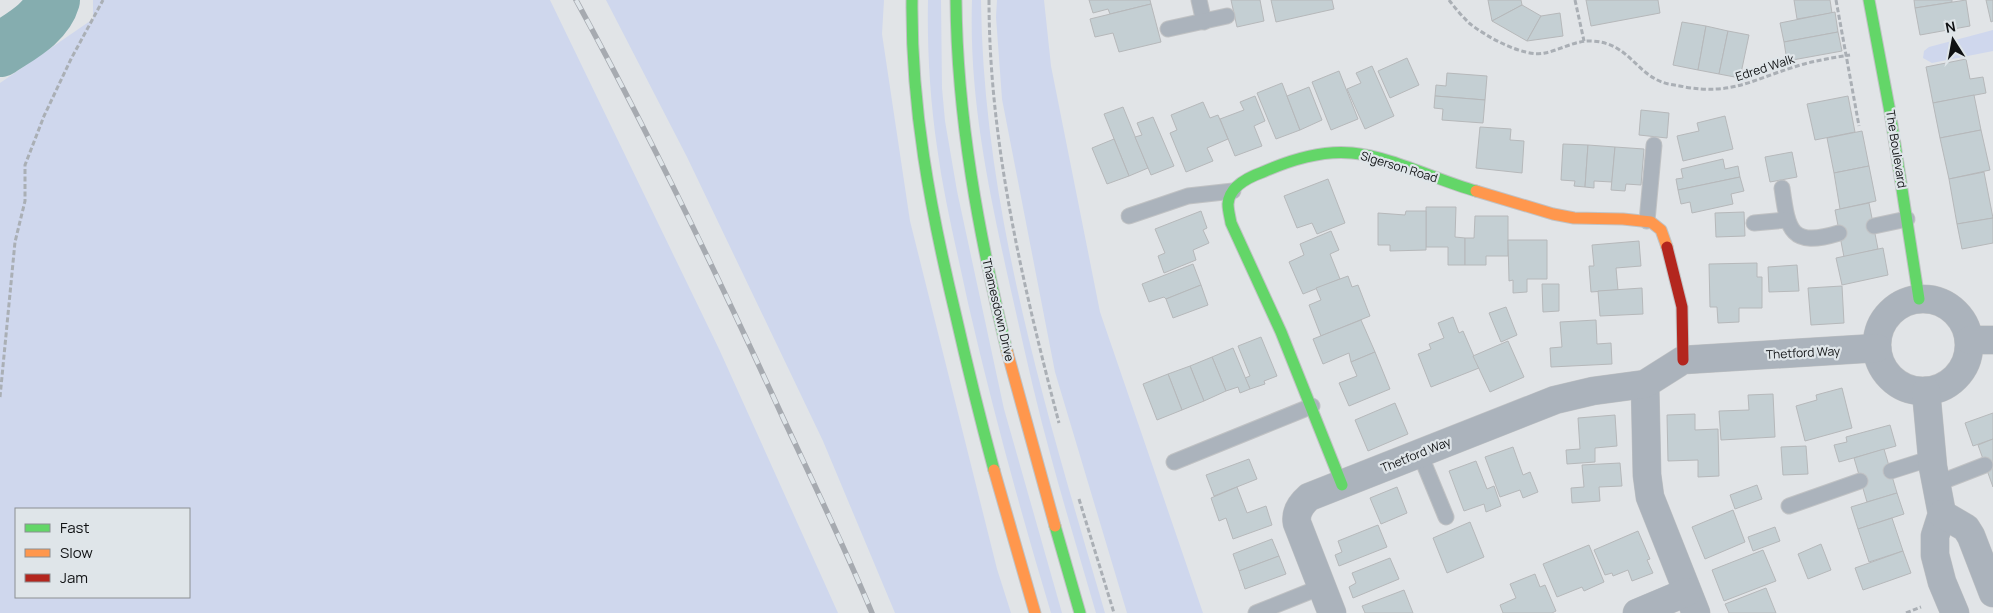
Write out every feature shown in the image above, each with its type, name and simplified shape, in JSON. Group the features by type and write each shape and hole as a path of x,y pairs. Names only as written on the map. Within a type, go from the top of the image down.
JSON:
{"main road":[{"path":"912,0 911,36 924,168 938,237 983,427 1035,613"},
{"name":"Thamesdown Drive","path":"956,0 957,71 964,143 982,244 1036,465 1080,613"},
{"name":"The Boulevard","path":"1869,0 1880,50 1919,299"},
{"name":"Sigerson Road","path":"1233,191 1248,178 1267,170 1328,153 1352,153 1379,158 1464,188 1553,214 1574,218 1648,221"},
{"path":"1233,191 1228,204 1231,223 1281,332 1342,485"},
{"path":"1648,221 1656,226 1664,236 1679,292 1682,307 1683,360"}],"street":[{"path":"1919,299 1937,301 1953,309 1981,340 1958,375 1944,387 1926,391 1907,389 1892,379 1881,364 1877,348 1878,336 1885,318 1900,305 1919,299"},
{"name":"Thetford Way","path":"1332,613 1308,554 1296,518 1302,503 1309,498 1555,400 1593,391 1645,384 1683,360 1877,348"},
{"path":"1637,613 1692,602 1650,497 1645,384"},
{"path":"1926,391 1934,471 1942,514 1935,536 1935,555 1942,582 1955,613"},
{"path":"1942,514 1966,528 1971,536 1993,593"}],"lane":[{"path":"1199,0 1204,22"},
{"path":"1168,29 1227,16"},
{"path":"1648,221 1654,146"},
{"path":"1782,188 1788,225 1793,230 1809,238 1839,233"},
{"path":"1129,216 1188,196 1233,191"},
{"path":"1874,226 1907,219"},
{"path":"1754,223 1787,220"},
{"path":"1174,462 1312,406"},
{"path":"1420,454 1446,517"},
{"path":"1891,471 1934,471 1985,465"},
{"path":"1789,506 1860,480"},
{"path":"1256,613 1321,587"}],"path":[{"path":"0,397 15,242 25,201 25,165 44,116 71,59 103,0"},
{"path":"989,0 992,76 1010,209 1061,432"},
{"name":"Edred Walk","path":"1449,0 1468,22 1481,31 1526,52 1535,55 1584,42 1599,42 1616,46 1653,77 1663,82 1698,89 1722,90 1747,84 1795,66 1880,50"},
{"path":"1575,0 1584,42"},
{"path":"1836,0 1859,126"},
{"path":"1078,496 1114,613"}],"shaded area":[{"path":"93,0 550,0 719,349 838,613 0,613 0,83 93,19"},
{"path":"606,0 884,0 882,34 910,221 997,569 1011,613 895,613 823,441 687,157"},
{"path":"928,0 941,0 942,88 945,121 957,191 1004,409 1062,613 1051,613 1017,497 977,342 955,244 940,166 932,110"},
{"path":"972,0 981,0 985,78 993,156 1022,310 1061,463 1105,613 1096,613 1067,516 1039,411 1007,273 986,171 976,104 973,70"},
{"path":"997,0 1044,0 1051,66 1100,312 1203,613 1127,613 1055,372 1002,99 996,17"},
{"path":"1993,30 1993,51 1932,63 1923,58 1924,51 1929,47"}],"building":[{"path":"1089,0 1150,0 1151,4 1110,14 1108,9 1093,13"},
{"path":"1231,0 1260,0 1264,21 1237,27"},
{"path":"1271,0 1332,0 1334,9 1276,22"},
{"path":"1488,0 1521,0 1522,5 1492,21"},
{"path":"1586,0 1658,0 1660,13 1591,26"},
{"path":"1794,0 1830,0 1832,13 1797,19"},
{"path":"1914,0 1952,0 1952,2 1915,8"},
{"path":"1966,0 1970,26 1920,35 1915,8"},
{"path":"1986,0 1993,0 1993,21 1991,22"},
{"path":"1151,4 1161,42 1119,52 1113,33 1095,37 1090,19"},
{"path":"1522,5 1541,16 1527,41 1492,21"},
{"path":"1835,12 1838,32 1784,42 1780,23"},
{"path":"1560,13 1563,36 1527,41 1541,16"},
{"path":"1682,22 1706,26 1698,70 1673,65"},
{"path":"1706,26 1728,31 1719,74 1698,70"},
{"path":"1728,31 1749,35 1740,78 1719,74"},
{"path":"1838,32 1842,51 1787,61 1784,42"},
{"path":"1407,58 1419,85 1390,98 1378,71"},
{"path":"1966,59 1970,79 1983,77 1986,93 1933,103 1926,67"},
{"path":"1372,66 1394,116 1365,129 1347,89 1361,83 1356,73"},
{"path":"1339,71 1358,119 1331,130 1312,82"},
{"path":"1447,73 1487,76 1485,100 1435,96 1436,85 1446,86"},
{"path":"1282,83 1300,130 1276,139 1257,93"},
{"path":"1309,87 1322,120 1300,130 1287,96"},
{"path":"1974,95 1981,130 1940,138 1933,103"},
{"path":"1255,96 1265,121 1254,126 1262,146 1235,156 1220,119 1244,110 1240,102"},
{"path":"1435,96 1485,100 1483,123 1442,120 1443,109 1434,108"},
{"path":"1848,96 1855,132 1815,140 1807,104"},
{"path":"1203,102 1210,118 1218,115 1228,139 1207,148 1213,161 1186,172 1170,133 1177,130 1171,115"},
{"path":"1123,107 1148,168 1129,176 1104,114"},
{"path":"1641,110 1669,113 1667,138 1639,135"},
{"path":"1725,116 1733,149 1683,161 1677,136 1699,131 1697,123"},
{"path":"1153,117 1174,166 1151,175 1135,137 1142,135 1137,123"},
{"path":"1480,127 1511,129 1510,140 1524,141 1522,173 1476,168"},
{"path":"1981,130 1990,170 1949,179 1940,138"},
{"path":"1862,131 1869,166 1834,173 1827,138"},
{"path":"1114,139 1129,176 1107,184 1092,148"},
{"path":"1563,144 1588,145 1585,187 1574,186 1575,181 1561,180"},
{"path":"1588,145 1615,147 1612,182 1594,181 1594,188 1585,187"},
{"path":"1615,147 1644,149 1641,185 1626,184 1625,191 1611,190"},
{"path":"1792,152 1797,177 1770,182 1765,157"},
{"path":"1723,159 1725,169 1738,166 1740,177 1678,190 1676,179 1683,178 1681,169"},
{"path":"1869,166 1876,201 1840,209 1834,173"},
{"path":"1984,172 1993,218 1957,224 1949,179"},
{"path":"1740,177 1744,191 1731,194 1733,204 1692,213 1690,202 1681,204 1678,190"},
{"path":"1328,179 1345,223 1317,234 1312,223 1297,228 1284,196"},
{"path":"1869,203 1878,249 1844,257 1835,210"},
{"path":"1426,207 1456,207 1455,237 1465,238 1465,265 1448,265 1448,247 1426,247"},
{"path":"1201,211 1207,228 1203,230 1209,243 1193,250 1196,260 1164,273 1158,256 1165,253 1155,229"},
{"path":"1406,211 1426,211 1426,250 1390,251 1390,245 1378,245 1378,213 1405,215"},
{"path":"1744,212 1745,236 1716,237 1715,213"},
{"path":"1475,216 1508,216 1508,256 1486,256 1486,265 1465,265 1465,238 1474,238"},
{"path":"1993,218 1993,243 1962,249 1957,224"},
{"path":"1331,231 1339,250 1330,254 1340,279 1303,294 1289,262 1304,255 1300,244"},
{"path":"1508,240 1547,240 1547,279 1527,279 1527,292 1513,293 1513,280 1509,281"},
{"path":"1639,241 1641,266 1616,268 1618,290 1591,292 1589,266 1594,266 1592,245"},
{"path":"1883,248 1888,275 1842,285 1836,258"},
{"path":"1757,263 1757,277 1762,277 1762,308 1739,308 1739,322 1718,323 1717,307 1710,307 1709,264"},
{"path":"1193,264 1201,285 1166,299 1164,297 1149,302 1142,284"},
{"path":"1797,265 1799,291 1769,292 1768,267"},
{"path":"1348,276 1352,287 1358,285 1370,316 1321,336 1309,305 1321,300 1316,288"},
{"path":"1542,284 1559,284 1559,311 1543,312"},
{"path":"1201,285 1208,305 1173,318 1166,299"},
{"path":"1842,286 1844,323 1811,325 1808,288"},
{"path":"1642,288 1643,314 1600,316 1598,291"},
{"path":"1506,307 1517,335 1501,342 1489,313"},
{"path":"1453,317 1459,333 1463,331 1479,368 1431,387 1418,354 1431,349 1429,344 1444,338 1438,323"},
{"path":"1361,320 1375,352 1351,362 1349,353 1323,364 1313,339"},
{"path":"1596,320 1597,344 1611,343 1612,364 1551,367 1550,348 1562,347 1560,322"},
{"path":"1261,337 1277,376 1264,381 1265,384 1250,389 1245,378 1250,376 1238,346"},
{"path":"1508,341 1524,377 1490,392 1473,356"},
{"path":"1233,348 1250,389 1240,393 1238,387 1226,391 1212,357"},
{"path":"1375,352 1390,389 1349,406 1339,383 1357,376 1351,362"},
{"path":"1212,357 1226,391 1204,401 1190,366"},
{"path":"1190,366 1204,401 1182,410 1168,374"},
{"path":"1168,374 1182,410 1157,420 1143,384"},
{"path":"1842,388 1852,428 1805,441 1796,406 1817,400 1816,395"},
{"path":"1773,394 1775,437 1721,440 1719,411 1749,410 1748,395"},
{"path":"1395,403 1408,434 1368,451 1355,420"},
{"path":"1993,413 1993,439 1973,446 1965,423"},
{"path":"1695,414 1695,430 1718,429 1719,476 1698,477 1698,460 1668,461 1667,415"},
{"path":"1615,415 1617,446 1595,448 1595,462 1567,464 1566,450 1580,449 1578,418"},
{"path":"1890,425 1896,446 1839,462 1834,445 1847,442 1846,437"},
{"path":"1993,439 1993,487 1978,445"},
{"path":"1806,446 1808,474 1783,475 1781,447"},
{"path":"1513,447 1523,475 1530,472 1538,492 1523,498 1520,490 1500,497 1485,457"},
{"path":"1884,449 1897,493 1867,502 1854,458"},
{"path":"1249,459 1257,479 1214,496 1206,475"},
{"path":"1476,461 1487,489 1494,486 1501,506 1486,512 1484,504 1464,511 1449,471"},
{"path":"1620,463 1622,486 1599,487 1600,501 1572,503 1571,488 1584,487 1582,465"},
{"path":"1757,485 1762,499 1735,509 1730,495"},
{"path":"1237,487 1247,513 1266,506 1272,525 1233,539 1226,518 1219,521 1211,498"},
{"path":"1397,487 1407,513 1381,524 1370,498"},
{"path":"1897,493 1904,514 1858,529 1851,507"},
{"path":"1733,510 1745,542 1705,559 1692,527"},
{"path":"1892,518 1903,551 1869,562 1858,529"},
{"path":"1470,522 1484,557 1447,573 1433,538"},
{"path":"1378,525 1387,547 1339,566 1335,555 1342,552 1338,541"},
{"path":"1775,527 1780,541 1753,551 1748,537"},
{"path":"1638,531 1650,559 1647,560 1653,573 1632,581 1628,570 1613,576 1612,573 1605,575 1594,550"},
{"path":"1272,539 1279,556 1239,571 1233,554"},
{"path":"1821,544 1831,570 1808,579 1798,554"},
{"path":"1589,545 1604,582 1584,591 1582,587 1557,597 1543,564"},
{"path":"1763,550 1776,581 1724,601 1712,570"},
{"path":"1903,551 1911,573 1863,590 1855,568"},
{"path":"1279,556 1286,574 1245,589 1239,571"},
{"path":"1390,558 1399,579 1353,598 1349,587 1356,583 1352,573"},
{"path":"1535,574 1540,587 1545,585 1556,611 1552,613 1503,613 1500,605 1516,598 1510,584"},
{"path":"1766,588 1776,613 1729,613 1725,604"},
{"path":"1404,590 1413,613 1365,613 1362,606"}],"waterway":[{"path":"0,50 38,23 49,9 53,0"}],"railway":[{"path":"576,0 658,156 735,314 872,613"}],"traffic: fast":[{"path":"912,0 915,80 930,196 946,273 994,470"},
{"path":"956,0 960,89 971,177 987,264 1007,351"},
{"path":"1869,0 1890,112 1919,299"},
{"path":"1342,485 1281,332 1231,223 1228,206 1229,198 1241,183 1273,168 1306,157 1341,152 1383,159 1476,191"},
{"path":"1055,526 1080,613"}],"traffic: slow":[{"path":"1476,191 1553,214 1574,218 1623,219 1651,222 1661,230 1667,247"},
{"path":"1007,351 1055,526"},
{"path":"994,470 1035,613"}],"traffic: jam":[{"path":"1667,247 1682,307 1683,360"}]}
